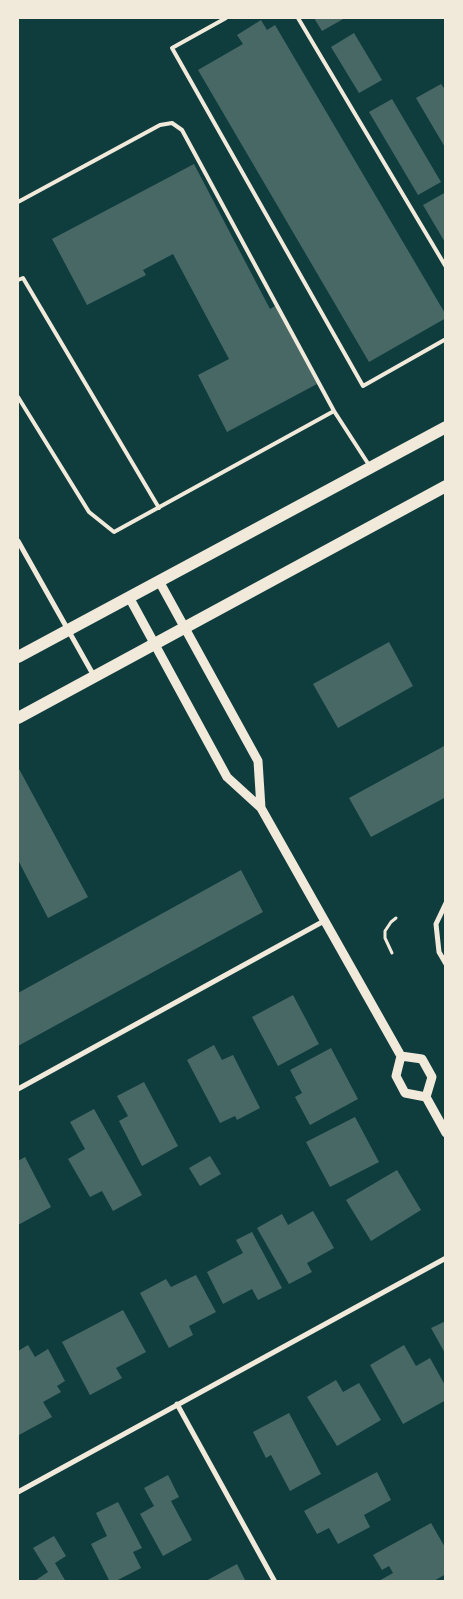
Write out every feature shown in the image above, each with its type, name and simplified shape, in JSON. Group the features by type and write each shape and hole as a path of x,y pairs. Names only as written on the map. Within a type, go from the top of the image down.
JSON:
{"main road":[{"path":"18,658 446,426"},
{"path":"18,718 446,486"}],"street":[{"path":"18,542 94,676"},
{"path":"159,581 258,762 261,808"},
{"path":"129,597 227,777 261,808 401,1056 396,1076 405,1093 426,1097"},
{"path":"446,904 436,924 439,952 446,964"},
{"path":"18,1089 324,921"},
{"path":"401,1056 422,1059 432,1078 426,1097 446,1133"},
{"path":"18,1492 446,1258"},
{"path":"177,1404 275,1582"}],"lane":[{"path":"226,18 172,48 362,386 446,339"},
{"path":"298,18 446,267"},
{"path":"18,202 160,125 172,123 182,130 334,411 370,467"},
{"path":"18,280 22,278 159,508"},
{"path":"18,397 89,512 114,532 334,411"}],"path":[{"path":"392,953 385,938 385,931 396,918"}],"building":[{"path":"314,18 345,18 322,31"},
{"path":"261,20 267,30 275,25 446,315 446,318 369,362 198,70 243,44 237,35"},
{"path":"354,33 382,80 359,93 331,47"},
{"path":"441,84 446,91 446,149 416,98"},
{"path":"392,99 441,182 418,195 369,112"},
{"path":"194,164 270,309 275,306 317,384 227,432 198,375 229,359 173,254 143,270 146,275 87,305 52,239"},
{"path":"446,192 446,244 423,205"},
{"path":"389,642 413,686 338,728 313,684"},
{"path":"446,745 446,797 371,837 349,798"},
{"path":"18,767 88,897 48,918 18,860"},
{"path":"241,870 263,912 18,1046 18,993"},
{"path":"293,995 319,1044 278,1066 252,1017"},
{"path":"214,1045 222,1060 233,1055 260,1108 237,1120 235,1116 220,1123 187,1060"},
{"path":"331,1048 358,1099 310,1125 295,1097 302,1093 290,1070"},
{"path":"144,1082 178,1146 142,1166 119,1121 128,1116 117,1096"},
{"path":"94,1109 142,1195 113,1211 102,1191 90,1197 68,1159 85,1149 70,1122"},
{"path":"355,1117 379,1162 330,1187 306,1142"},
{"path":"210,1156 221,1174 200,1186 189,1168"},
{"path":"25,1157 51,1207 18,1225 18,1161"},
{"path":"397,1170 421,1210 371,1241 346,1200"},
{"path":"313,1211 334,1248 307,1263 312,1272 289,1284 257,1228 282,1214 288,1225"},
{"path":"252,1232 282,1288 258,1300 252,1289 223,1304 207,1272 243,1253 236,1240"},
{"path":"196,1275 216,1312 189,1326 193,1335 169,1348 140,1293 166,1279 171,1287"},
{"path":"123,1310 146,1352 116,1368 122,1378 90,1395 62,1342"},
{"path":"446,1321 446,1355 431,1328"},
{"path":"28,1345 35,1357 48,1349 65,1381 57,1386 61,1392 43,1402 52,1417 19,1435 18,1351"},
{"path":"404,1345 416,1366 430,1358 446,1387 446,1400 403,1424 370,1365"},
{"path":"336,1380 343,1392 359,1383 381,1420 337,1446 307,1397"},
{"path":"289,1413 321,1474 290,1491 271,1455 266,1458 253,1432"},
{"path":"377,1472 391,1500 364,1515 370,1527 338,1544 329,1528 317,1534 304,1511"},
{"path":"168,1475 179,1497 171,1501 192,1540 163,1556 140,1514 154,1506 144,1488"},
{"path":"118,1502 142,1548 133,1552 141,1568 114,1582 110,1582 91,1544 107,1536 96,1513"},
{"path":"431,1523 446,1549 446,1574 432,1582 377,1582 393,1573 389,1566 382,1570 373,1555"},
{"path":"54,1536 66,1556 55,1563 66,1582 33,1582 48,1572 33,1548"},
{"path":"237,1564 246,1582 204,1582"}]}
